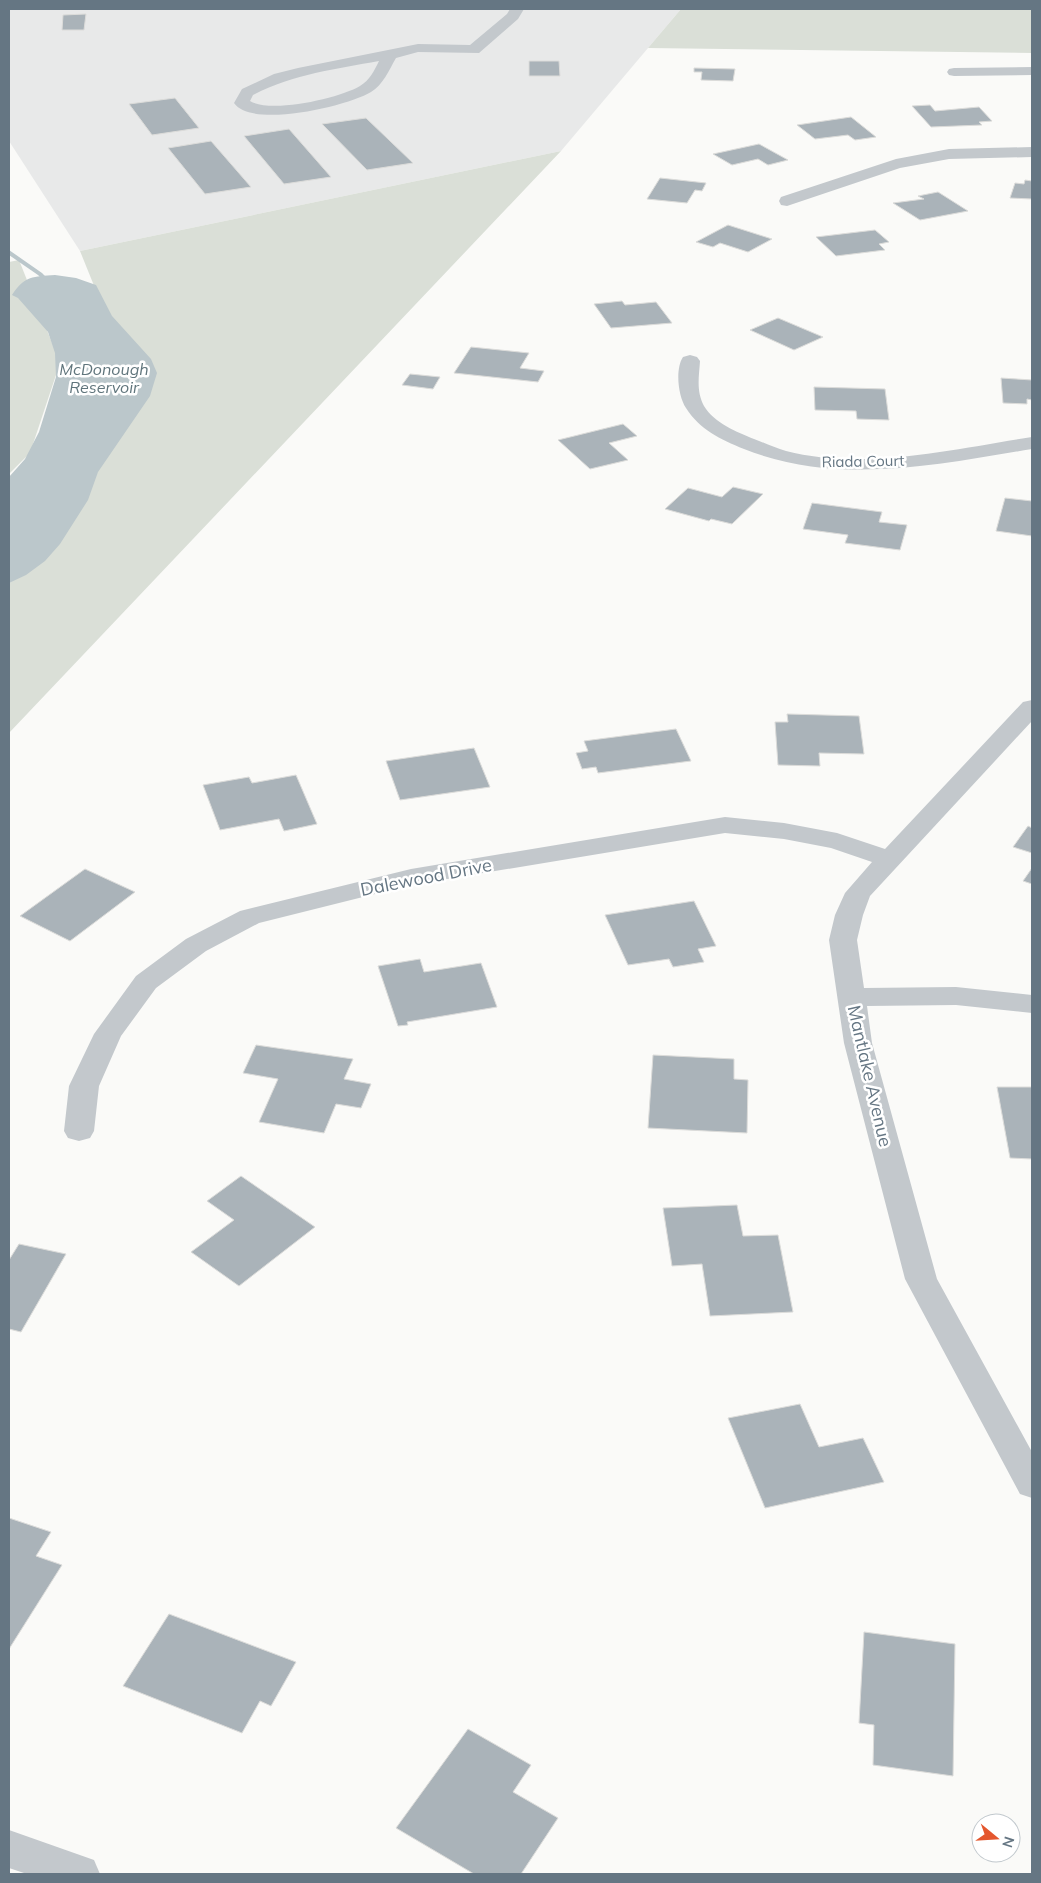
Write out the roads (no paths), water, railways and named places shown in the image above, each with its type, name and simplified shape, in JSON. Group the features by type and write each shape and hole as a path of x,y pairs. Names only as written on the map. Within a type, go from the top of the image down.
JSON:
{"street":[{"path":"390,55 381,75 365,89 276,111 256,110 242,103 247,92 278,78 307,70 418,48 474,50 513,16 517,9"},
{"path":"954,72 1032,70"},
{"path":"787,201 896,164 949,154 1032,152"},
{"name":"Riada Court","path":"690,361 690,395 701,415 718,432 784,456 837,464 863,464 926,459 1032,444"},
{"name":"Mantlake Avenue","path":"1032,707 888,858 858,893 849,914 843,940 858,1043 920,1280 1032,1484"},
{"name":"Dalewood Drive","path":"79,1131 84,1086 108,1034 146,982 196,945 250,917 411,877 725,825 784,831 837,841 888,858"},
{"path":"852,997 956,996 1032,1004"},
{"path":"9,1849 80,1874"}],"water":[{"name":"McDonough Reservoir","path":"55,275 76,278 96,285 112,316 151,359 157,373 150,396 98,472 88,500 60,544 45,561 26,575 9,583 9,477 25,459 39,432 56,377 55,353 48,332 18,298 12,295 21,284 30,278"}],"waterway":[{"path":"9,252 40,274 51,285"}]}
